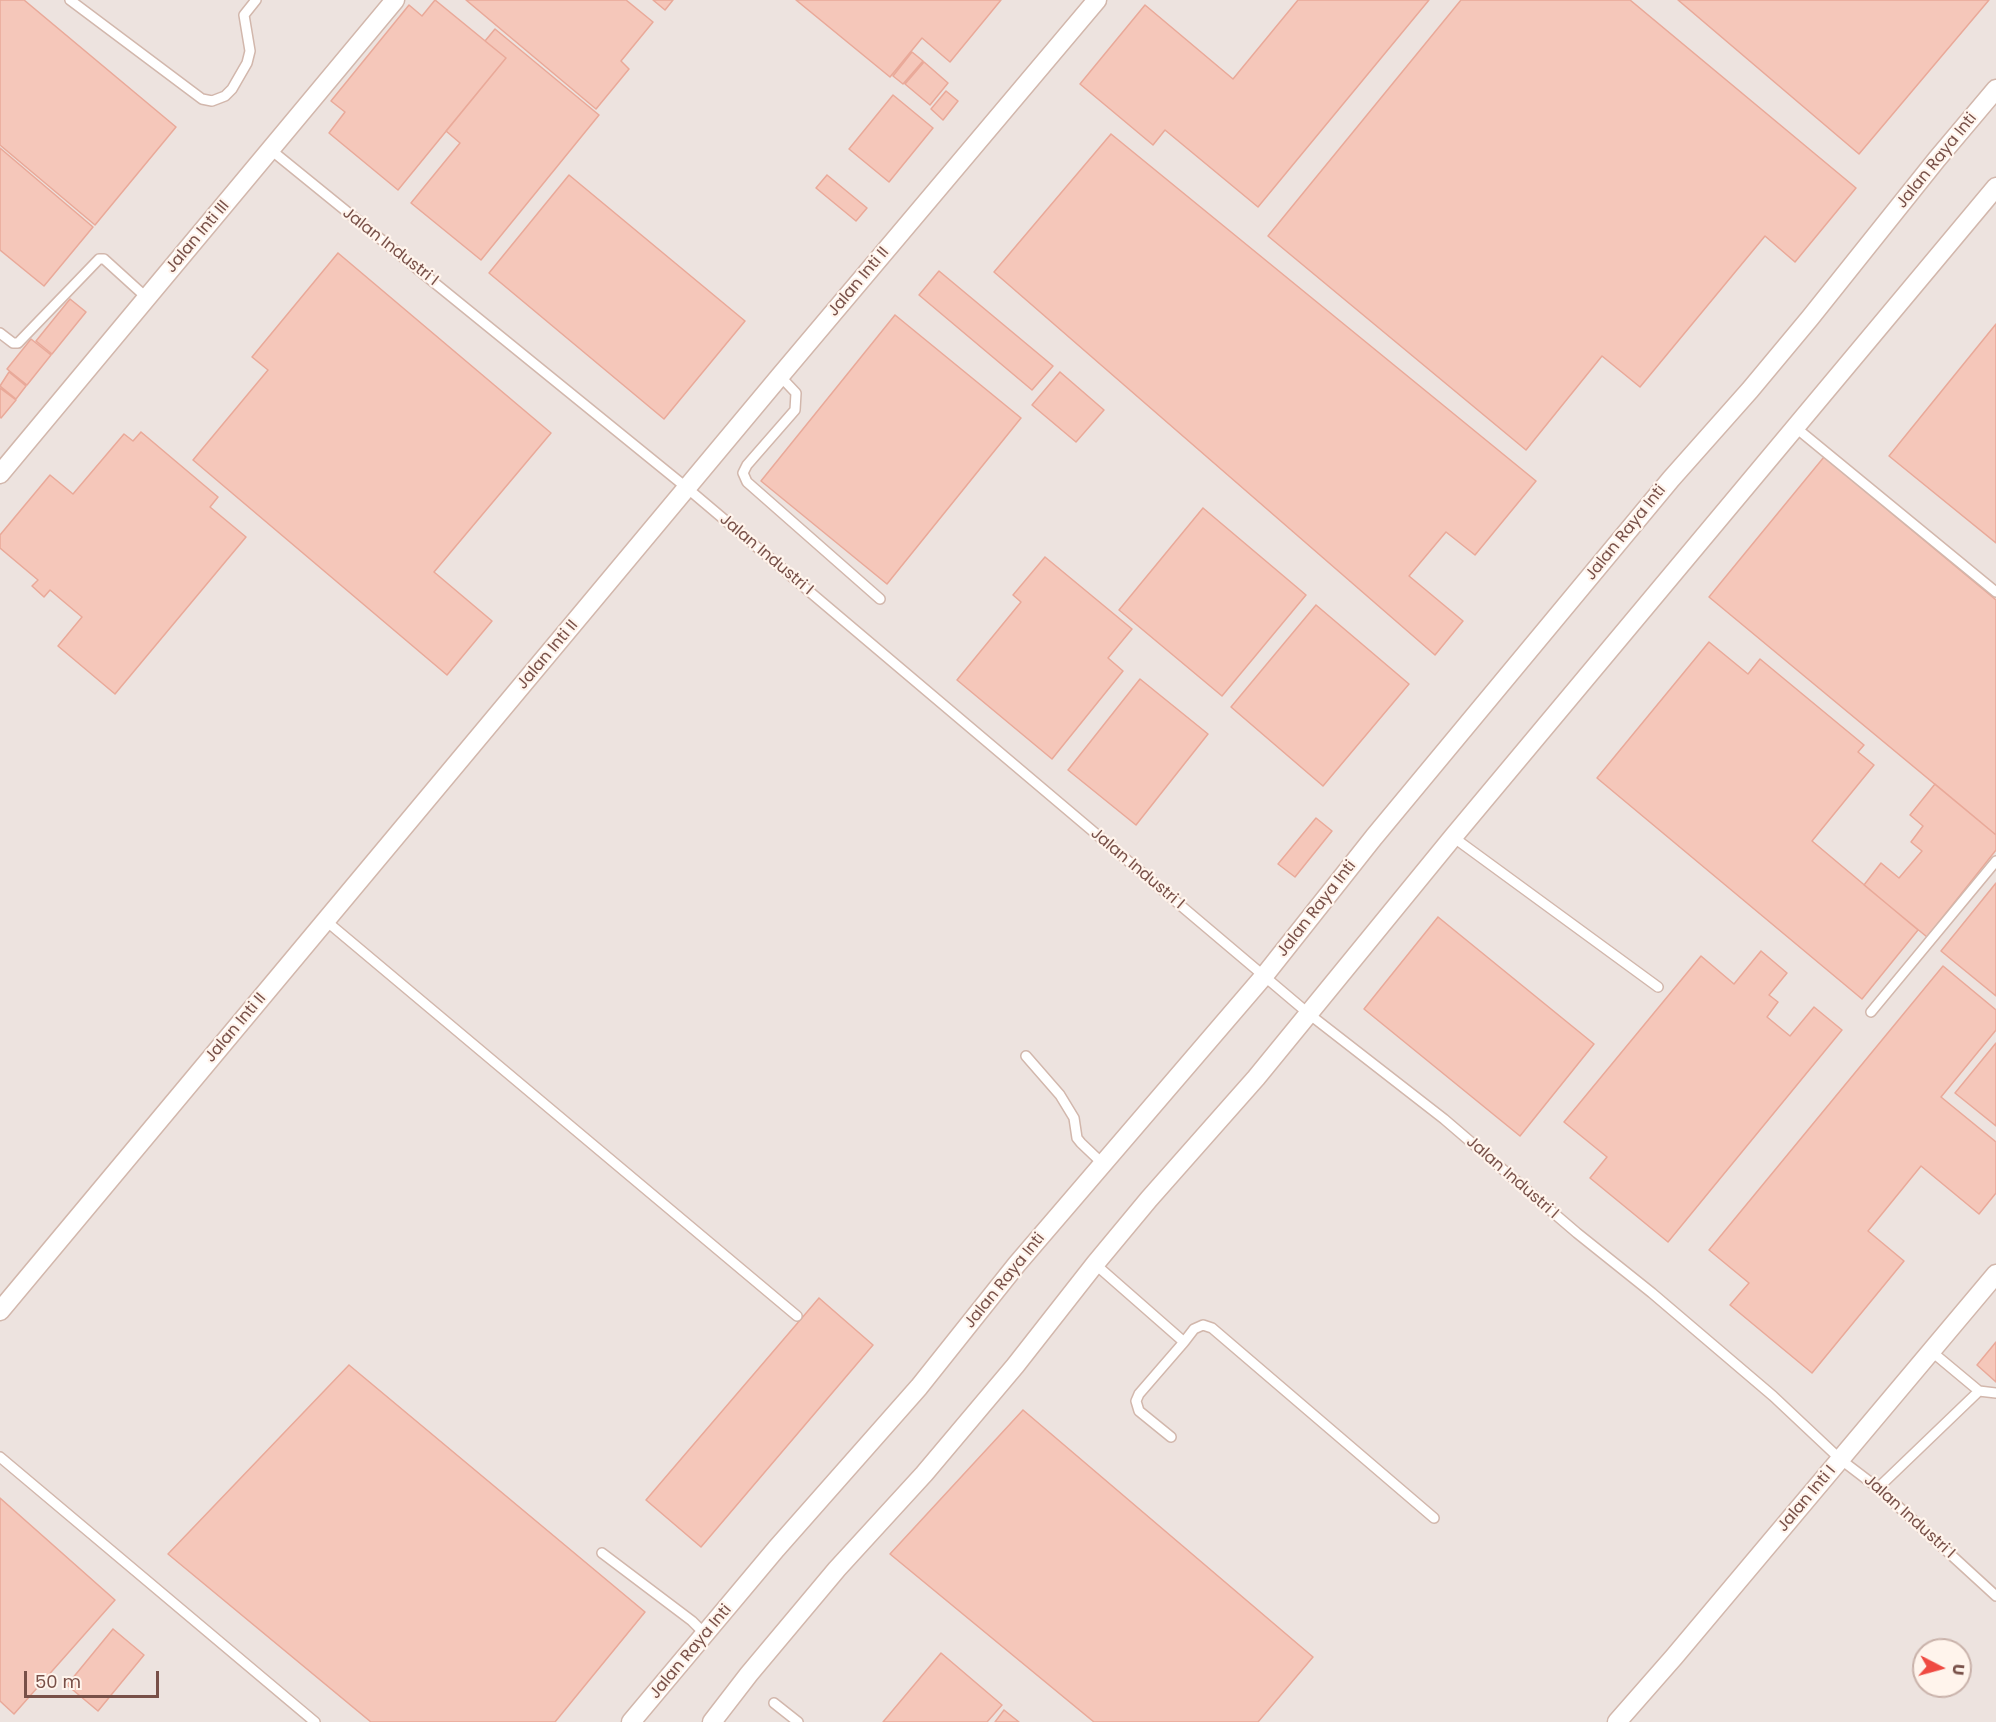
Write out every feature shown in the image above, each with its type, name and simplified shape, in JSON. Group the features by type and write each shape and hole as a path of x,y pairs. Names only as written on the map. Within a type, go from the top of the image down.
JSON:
{"street":[{"name":"Jalan Inti III","path":"0,474 395,0"},
{"name":"Jalan Inti II","path":"0,1311 780,376 1097,0"},
{"name":"Jalan Raya Inti","path":"632,1722 784,1540 919,1388 1017,1264 1264,976 1407,797 1671,479 1810,318 1937,159 1996,90"},
{"path":"712,1722 837,1569 924,1474 1015,1366 1095,1264 1309,1014 1453,837 1996,188"},
{"name":"Jalan Inti I","path":"1617,1722 1996,1274"}],"lane":[{"path":"70,0 202,99 212,100 225,96 232,89 247,63 250,51 244,15 255,0"},
{"name":"Jalan Industri I","path":"271,150 687,488 1309,1014 1444,1119 1577,1233 1652,1293 1773,1396 1840,1459 1878,1488 1996,1596"},
{"path":"0,333 13,343 18,343 99,259 104,260 147,298"},
{"path":"780,376 796,393 795,410 747,465 743,473 747,482 880,599"},
{"path":"1795,427 1996,592"},
{"path":"1453,837 1658,987"},
{"path":"1871,1012 1996,861"},
{"path":"325,920 797,1316"},
{"path":"1026,1056 1060,1095 1074,1118 1077,1138 1102,1163"},
{"path":"1095,1264 1184,1342"},
{"path":"1172,1437 1139,1410 1136,1401 1139,1394 1194,1329 1203,1325 1212,1328 1434,1518"},
{"path":"1931,1351 1979,1390 1996,1393"},
{"path":"1878,1488 1979,1390"},
{"path":"0,1457 315,1722"},
{"path":"602,1553 692,1621 706,1635"},
{"path":"774,1703 798,1722"}],"shaded area":[{"path":"0,0 1996,0 1996,1722 0,1722"}],"building":[{"path":"0,0 24,0 176,127 95,225 0,145"},
{"path":"435,0 506,58 398,190 329,133 345,112 331,101 409,5 422,16"},
{"path":"466,0 626,0 653,22 621,61 629,69 596,109"},
{"path":"653,0 673,0 665,10"},
{"path":"796,0 1001,0 950,62 922,38 890,77"},
{"path":"1298,0 1429,0 1258,207 1165,130 1153,145 1080,84 1145,5 1233,79"},
{"path":"1461,0 1630,0 1856,188 1795,262 1765,236 1640,387 1602,356 1526,450 1268,236"},
{"path":"1678,0 1989,0 1859,154"},
{"path":"495,29 599,115 481,260 411,203 460,143 446,131 506,58 485,41"},
{"path":"912,52 923,61 903,84 893,76"},
{"path":"924,62 948,83 930,105 905,84"},
{"path":"946,91 958,101 943,120 931,109"},
{"path":"893,95 933,128 889,182 849,149"},
{"path":"1111,134 1536,481 1475,555 1446,532 1409,576 1463,621 1435,655 994,272"},
{"path":"0,148 93,227 44,286 0,250"},
{"path":"569,175 745,321 664,419 489,273"},
{"path":"827,175 867,208 856,221 816,188"},
{"path":"338,253 551,433 434,572 492,621 447,675 193,460 268,370 252,357"},
{"path":"939,271 1053,366 1032,390 919,295"},
{"path":"70,299 86,312 52,354 36,341"},
{"path":"895,315 1021,418 887,584 761,481"},
{"path":"1996,324 1996,543 1889,456"},
{"path":"31,339 51,355 27,385 7,369"},
{"path":"9,372 26,386 16,399 0,386"},
{"path":"1060,372 1104,410 1076,442 1032,405"},
{"path":"0,388 16,400 1,418 0,417"},
{"path":"141,432 218,497 210,507 246,537 115,694 58,646 82,617 50,590 44,597 32,586 38,580 0,548 0,535 50,475 73,494 124,434 133,441"},
{"path":"1824,457 1996,600 1996,835 1709,597"},
{"path":"1203,508 1306,595 1222,696 1119,610"},
{"path":"1045,557 1132,629 1108,658 1123,671 1052,759 957,680 1021,602 1013,595"},
{"path":"1316,605 1409,684 1323,786 1231,707"},
{"path":"1709,642 1748,674 1760,659 1864,745 1858,752 1874,765 1812,841 1918,930 1862,999 1597,778"},
{"path":"1140,679 1208,734 1136,825 1068,770"},
{"path":"1935,784 1996,835 1996,850 1927,937 1864,885 1881,863 1899,878 1922,851 1911,842 1923,826 1910,815"},
{"path":"1316,818 1332,831 1295,877 1278,864"},
{"path":"1996,883 1996,996 1941,951"},
{"path":"1438,917 1594,1044 1520,1136 1364,1009"},
{"path":"1761,951 1787,973 1769,995 1778,1002 1767,1017 1790,1036 1814,1007 1842,1030 1668,1242 1590,1178 1607,1157 1564,1122 1701,956 1734,984"},
{"path":"1943,966 1996,1010 1996,1030 1941,1097 1996,1142 1996,1193 1979,1214 1921,1166 1868,1231 1904,1261 1812,1373 1730,1305 1749,1283 1709,1250"},
{"path":"1996,1043 1996,1126 1955,1093"},
{"path":"819,1298 873,1345 701,1547 646,1500"},
{"path":"1996,1342 1996,1382 1977,1365"},
{"path":"349,1365 645,1612 555,1722 371,1722 168,1554"},
{"path":"1023,1410 1313,1657 1258,1722 1094,1722 890,1554"},
{"path":"0,1498 115,1600 14,1714 0,1701"},
{"path":"113,1629 144,1655 98,1711 67,1685"},
{"path":"941,1653 1002,1705 987,1722 883,1722"},
{"path":"1004,1710 1019,1722 995,1722"}]}
